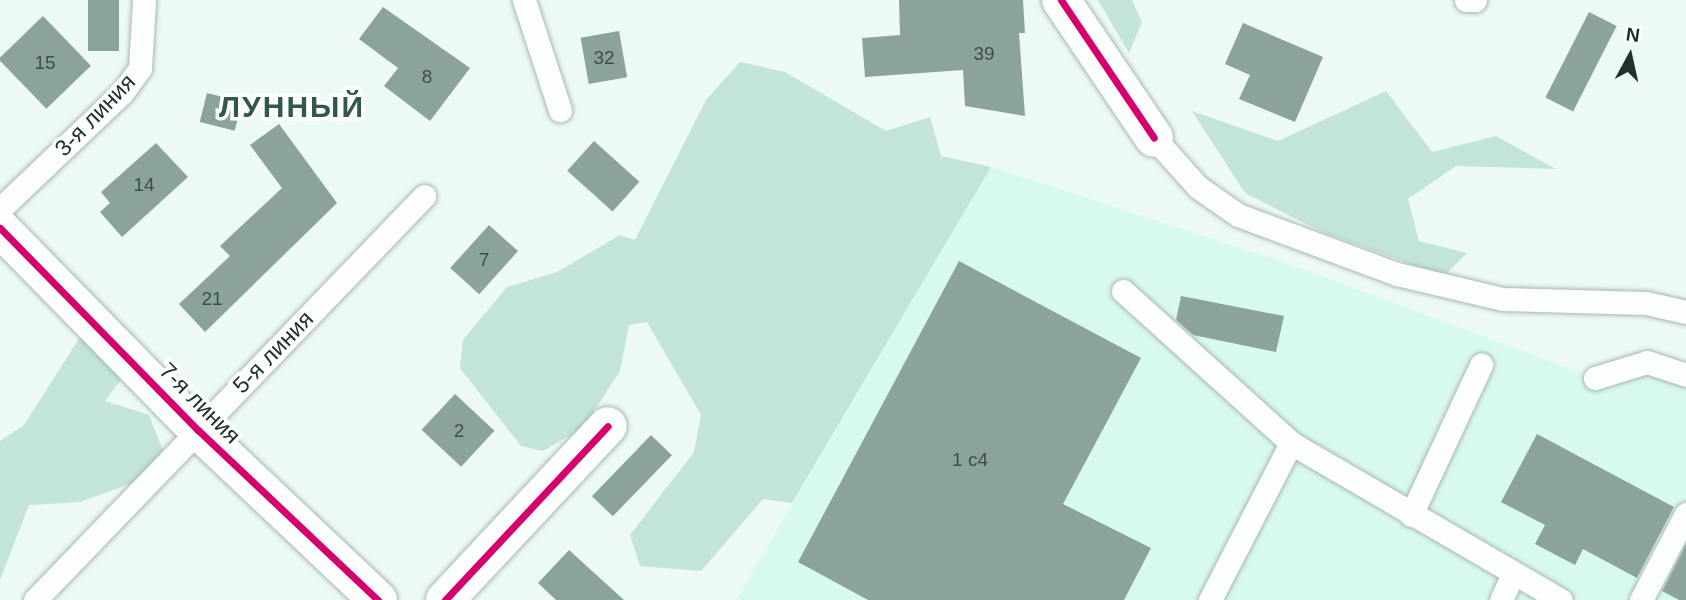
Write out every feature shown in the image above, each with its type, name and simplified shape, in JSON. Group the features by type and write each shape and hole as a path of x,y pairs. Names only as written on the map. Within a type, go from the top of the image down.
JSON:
{"street":[{"path":"1061,0 1154,138"},
{"name":"7-я линия","path":"0,228 198,430 378,600"},
{"path":"445,600 608,426"}],"lane":[{"name":"3-я линия","path":"0,209 122,93 140,68 144,0"},
{"path":"524,0 560,110"},
{"path":"1466,0 1475,0"},
{"path":"1154,138 1198,187 1238,215 1397,274 1503,299 1646,303 1686,312"},
{"name":"5-я линия","path":"35,600 424,196"},
{"path":"1124,291 1291,443 1561,600"},
{"path":"1595,378 1647,362 1686,375"},
{"path":"1411,515 1481,365"},
{"path":"1210,600 1291,443"},
{"path":"1641,600 1686,514"},
{"path":"1501,600 1513,574"}],"shaded area":[{"path":"1098,0 1132,0 1142,22 1129,53"},
{"path":"740,62 785,72 886,131 930,117 941,156 991,167 792,503 763,499 701,571 640,566 630,535 694,452 701,415 647,322 629,325 620,371 583,428 543,451 521,446 460,368 463,340 507,287 557,272 620,235 635,240 706,100"},
{"path":"1386,91 1432,152 1496,136 1556,169 1456,166 1408,199 1419,241 1467,253 1444,276 1322,232 1245,193 1192,111 1278,141"},
{"path":"991,167 1281,261 1595,378 1647,362 1686,375 1686,600 736,600"},
{"path":"82,334 124,376 105,401 149,415 163,451 144,479 80,502 29,505 0,580 0,441 24,425"}],"building":[{"path":"88,0 119,0 119,51 88,51"},
{"path":"899,0 1023,0 1025,33 1019,33 1025,116 965,106 963,70 865,77 862,38 900,35"},
{"path":"383,7 470,68 430,121 384,86 398,68 359,39"},
{"path":"1589,12 1617,26 1573,112 1545,98"},
{"path":"43,16 91,66 46,109 0,61 0,58"},
{"path":"1243,23 1323,57 1295,122 1239,99 1250,75 1225,64"},
{"path":"619,31 627,77 589,84 581,38"},
{"path":"207,93 242,102 235,131 200,122"},
{"path":"279,124 337,203 205,332 179,304 230,256 220,246 282,188 250,145"},
{"path":"594,141 639,182 613,212 567,171"},
{"path":"156,143 188,177 122,237 100,212 110,203 101,192"},
{"path":"489,225 518,251 479,294 450,268"},
{"path":"959,261 1141,358 1063,504 1151,548 1124,600 868,600 798,562"},
{"path":"1181,296 1284,316 1276,352 1193,335 1176,320"},
{"path":"455,394 494,431 461,467 422,430"},
{"path":"1537,434 1674,507 1637,578 1583,549 1575,565 1535,544 1545,525 1501,502"},
{"path":"651,435 672,455 613,516 592,496"},
{"path":"1686,544 1686,600 1679,600 1662,591"},
{"path":"569,550 624,600 556,600 538,583"}],"cycle path":[{"path":"1061,0 1154,138"},
{"path":"0,228 198,430 378,600"},
{"path":"445,600 608,426"}],"district":[{"name":"ЛУННЫЙ","path":"292,107"}]}
